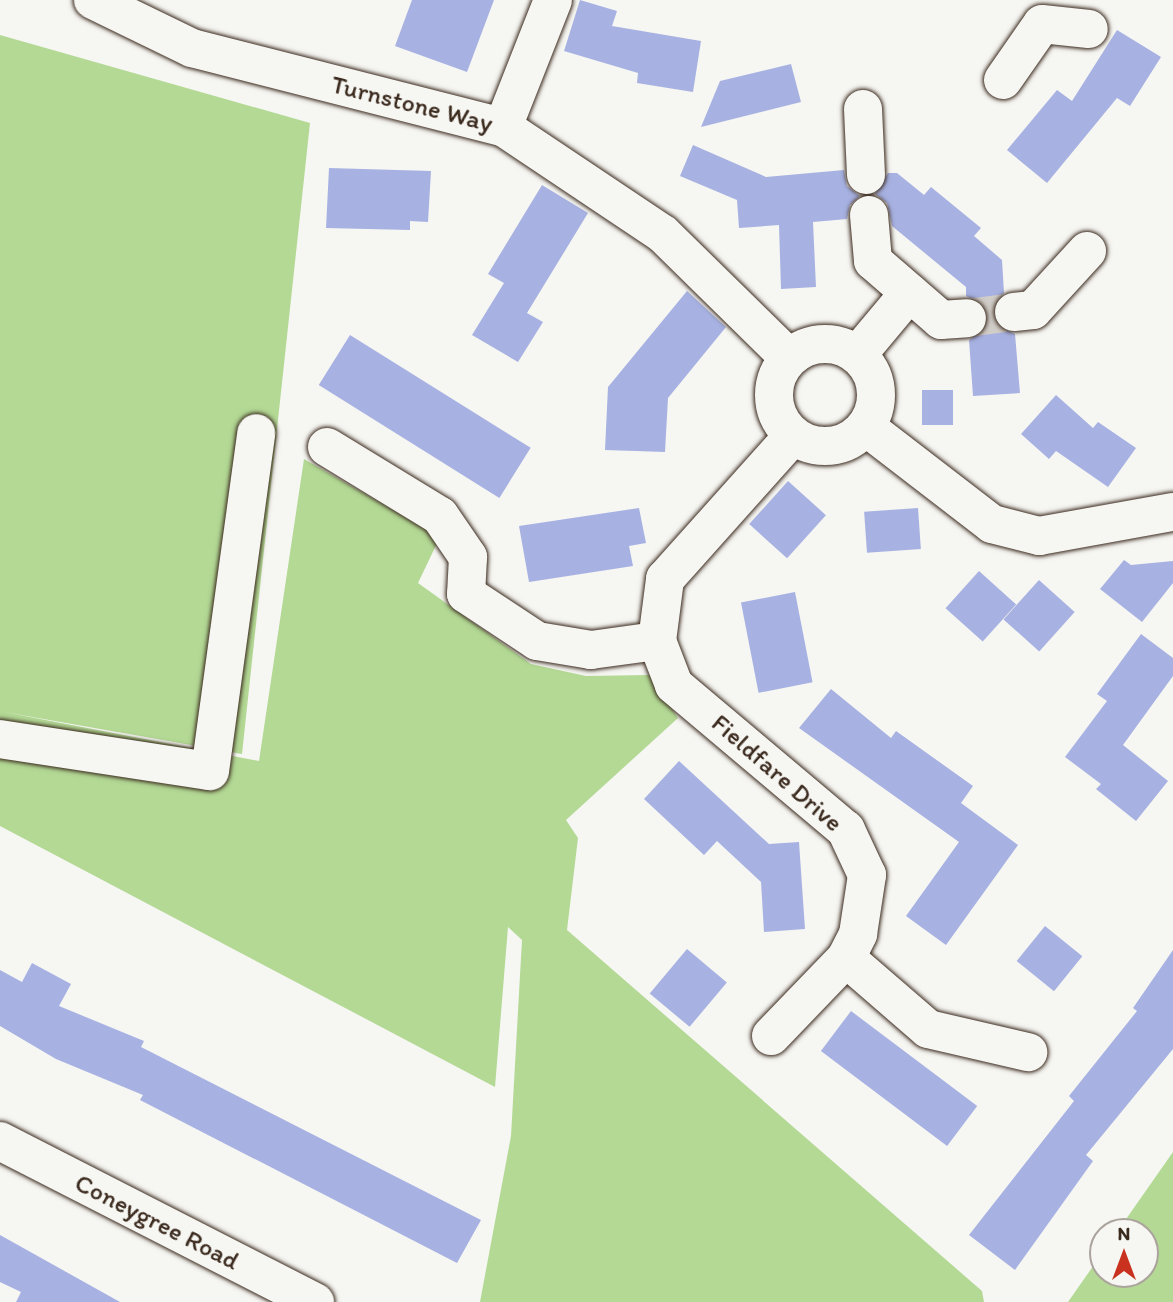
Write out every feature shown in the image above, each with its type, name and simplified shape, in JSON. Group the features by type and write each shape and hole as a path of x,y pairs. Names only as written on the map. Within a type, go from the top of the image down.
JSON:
{"street":[{"name":"Turnstone Way","path":"93,0 192,48 503,127 663,234 789,358"},
{"path":"503,127 553,0"},
{"path":"1003,80 1039,12 1089,29"},
{"path":"863,109 866,175"},
{"path":"869,215 873,261 941,320 967,318"},
{"path":"1014,312 1033,310 1087,251"},
{"path":"858,354 909,293"},
{"path":"822,343 858,354 871,369 877,389 866,427 831,446 793,436 782,423 774,398 779,373 789,358 822,343"},
{"path":"866,427 992,524 1039,536 1173,512"},
{"path":"0,739 210,771 256,433"},
{"name":"Fieldfare Drive","path":"771,1036 846,958 858,934 867,875 846,830 674,685 657,641 665,579 793,436"},
{"path":"327,447 440,516 468,557 467,594 537,641 590,650 657,641"},
{"path":"846,958 928,1029 1028,1052"},
{"name":"Coneygree Road","path":"0,1142 315,1302"}],"green space":[{"path":"0,35 310,123 242,754 4,712 259,761 304,459 440,537 418,583 531,664 586,676 649,675 678,718 566,820 578,838 567,930 982,1291 984,1302 480,1302 511,1136 522,940 508,927 495,1087 0,826"},
{"path":"1173,1152 1173,1302 1068,1302 1089,1272 1089,1288 1159,1288 1159,1218 1127,1218"}],"building":[{"path":"412,0 494,0 467,72 395,46"},
{"path":"580,0 617,11 612,26 701,41 693,92 637,83 638,73 564,51"},
{"path":"1117,30 1161,57 1130,106 1117,98 1047,183 1007,150 1057,90 1072,101"},
{"path":"791,64 801,102 701,127 720,81"},
{"path":"693,145 766,177 844,170 847,186 860,196 850,205 847,219 813,222 816,287 781,289 779,225 739,228 737,200 680,176"},
{"path":"329,168 431,171 428,222 410,221 410,230 326,228"},
{"path":"888,173 897,173 924,195 931,187 981,228 974,236 1002,260 1004,293 994,303 992,315 997,325 1015,334 1020,393 973,396 969,340 986,328 985,306 966,296 966,287 892,226 887,203 875,194"},
{"path":"542,185 588,213 527,313 543,322 518,362 472,335 504,283 488,274"},
{"path":"687,291 726,327 668,398 665,452 605,450 608,387"},
{"path":"350,335 531,448 499,498 319,385"},
{"path":"922,390 953,390 953,425 922,425"},
{"path":"1056,395 1093,428 1098,422 1136,448 1108,487 1056,451 1049,459 1021,434"},
{"path":"788,481 826,515 787,558 749,524"},
{"path":"639,508 646,543 629,546 633,566 529,582 519,526"},
{"path":"918,508 921,549 867,553 864,512"},
{"path":"1124,560 1131,565 1173,561 1173,583 1142,622 1100,589"},
{"path":"979,571 1016,604 983,642 946,608"},
{"path":"1039,580 1075,612 1039,652 1004,619"},
{"path":"795,592 813,682 759,693 741,602"},
{"path":"1141,634 1173,658 1173,676 1123,745 1168,781 1136,821 1096,789 1101,784 1065,757 1107,701 1097,694"},
{"path":"831,689 891,738 896,731 973,786 961,803 1018,845 946,945 906,916 959,842 799,728"},
{"path":"679,761 769,844 799,842 805,929 764,932 761,882 717,841 704,855 644,799"},
{"path":"1045,926 1082,956 1054,991 1017,961"},
{"path":"687,949 727,982 690,1027 650,993"},
{"path":"1173,950 1173,1049 1086,1155 1093,1161 1015,1270 969,1235 1074,1101 1069,1096 1137,1011 1133,1008"},
{"path":"32,963 71,984 59,1006 144,1041 141,1047 481,1220 457,1263 140,1100 143,1095 56,1059 0,1026 0,970 22,982"},
{"path":"851,1011 977,1106 947,1146 821,1051"},
{"path":"0,1235 120,1302 16,1302 21,1292 0,1282"}],"tunnel":[{"path":"967,318 1014,312"}]}
